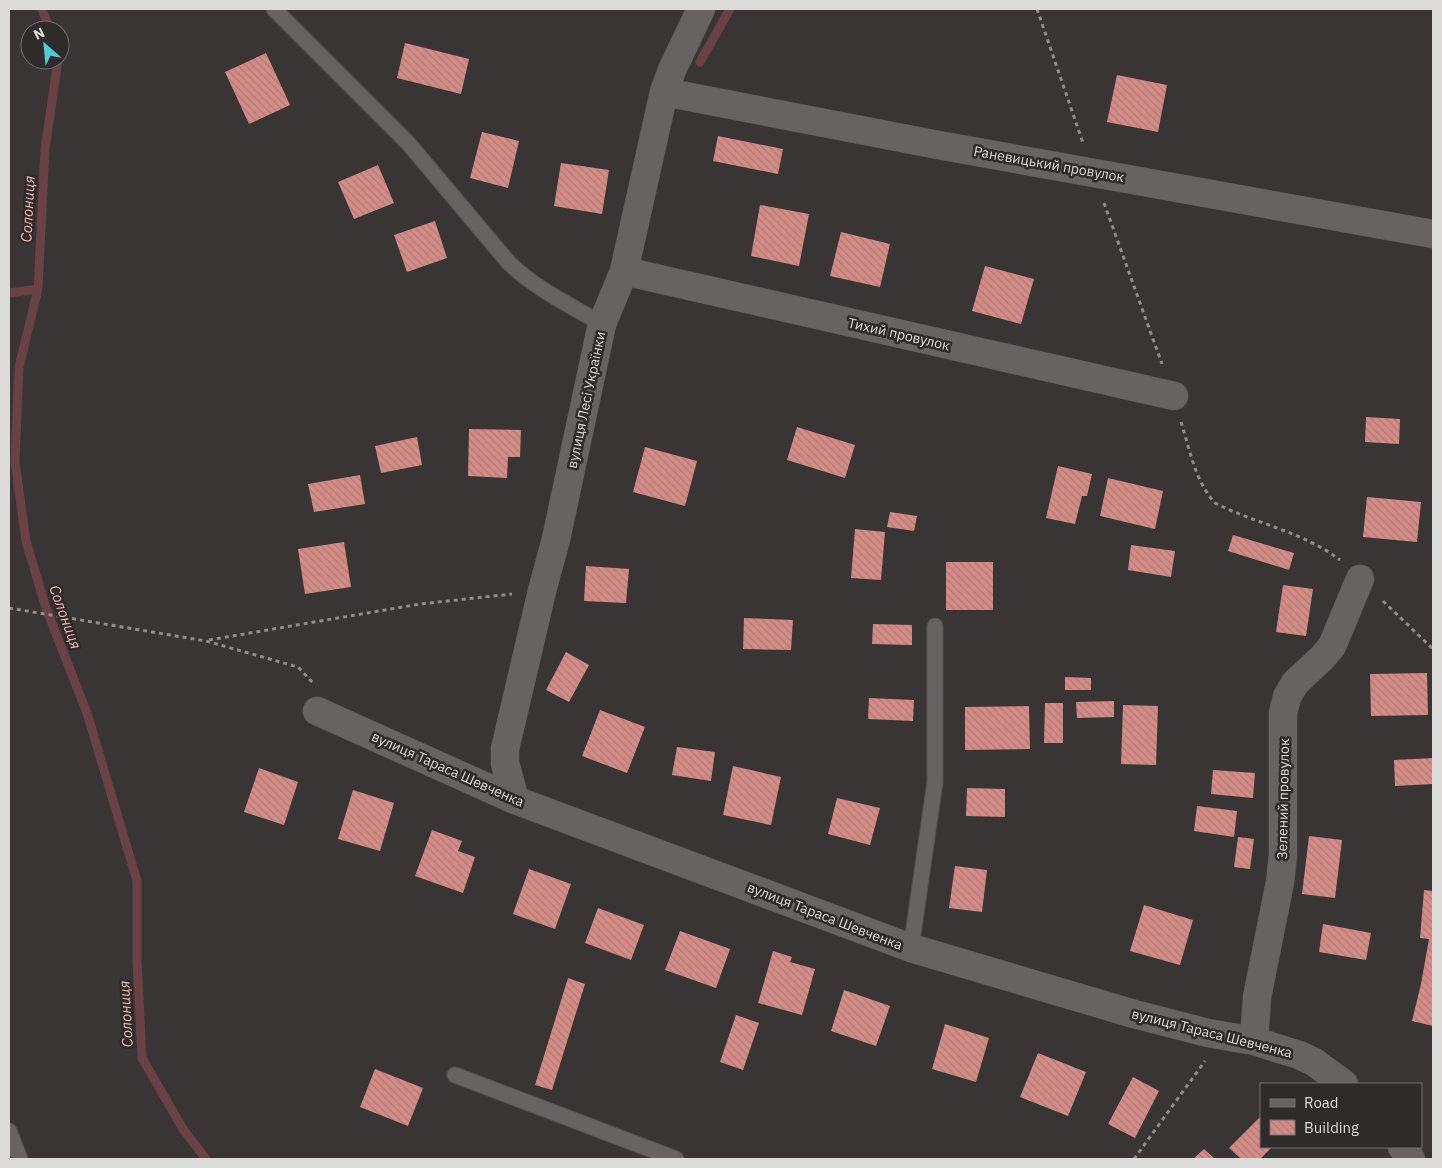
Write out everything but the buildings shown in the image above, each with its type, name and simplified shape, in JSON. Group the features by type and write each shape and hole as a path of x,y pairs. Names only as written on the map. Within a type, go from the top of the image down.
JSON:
{"street":[{"name":"вулиця Лесі Українки","path":"516,800 505,763 505,749 556,539 602,324 624,271 664,92 672,70 701,9"},
{"name":"Раневицький провулок","path":"664,92 933,144 1433,234"},
{"name":"Тихий провулок","path":"624,271 1174,396"},
{"name":"Зелений провулок","path":"1254,1041 1257,997 1280,882 1283,856 1283,713 1287,696 1295,683 1332,646 1360,579"},
{"name":"вулиця Тараса Шевченка","path":"317,711 516,800 910,948 1134,1014 1223,1036 1254,1041 1299,1055 1314,1062 1343,1083"},
{"path":"1403,1148 1411,1159"}],"lane":[{"path":"274,9 408,143 522,275 537,286 602,324"},
{"path":"910,948 935,782 935,626"},
{"path":"455,1075 676,1159"},
{"path":"9,1131 20,1159"}],"path":[{"path":"1037,9 1174,396 1199,477 1208,494 1215,503 1328,550 1433,649"},
{"path":"206,640 420,604 542,591"},
{"path":"9,608 206,640 298,668 320,689 317,711"},
{"path":"1134,1159 1223,1036"}],"waterway":[{"name":"Солониця","path":"42,9 46,20"},
{"path":"700,62 730,9"},
{"name":"Солониця","path":"57,70 45,149 38,289 19,367 15,462 26,541 46,608 87,713 137,881 137,960 142,1058 183,1129 206,1159"},
{"path":"9,293 38,289"}]}
